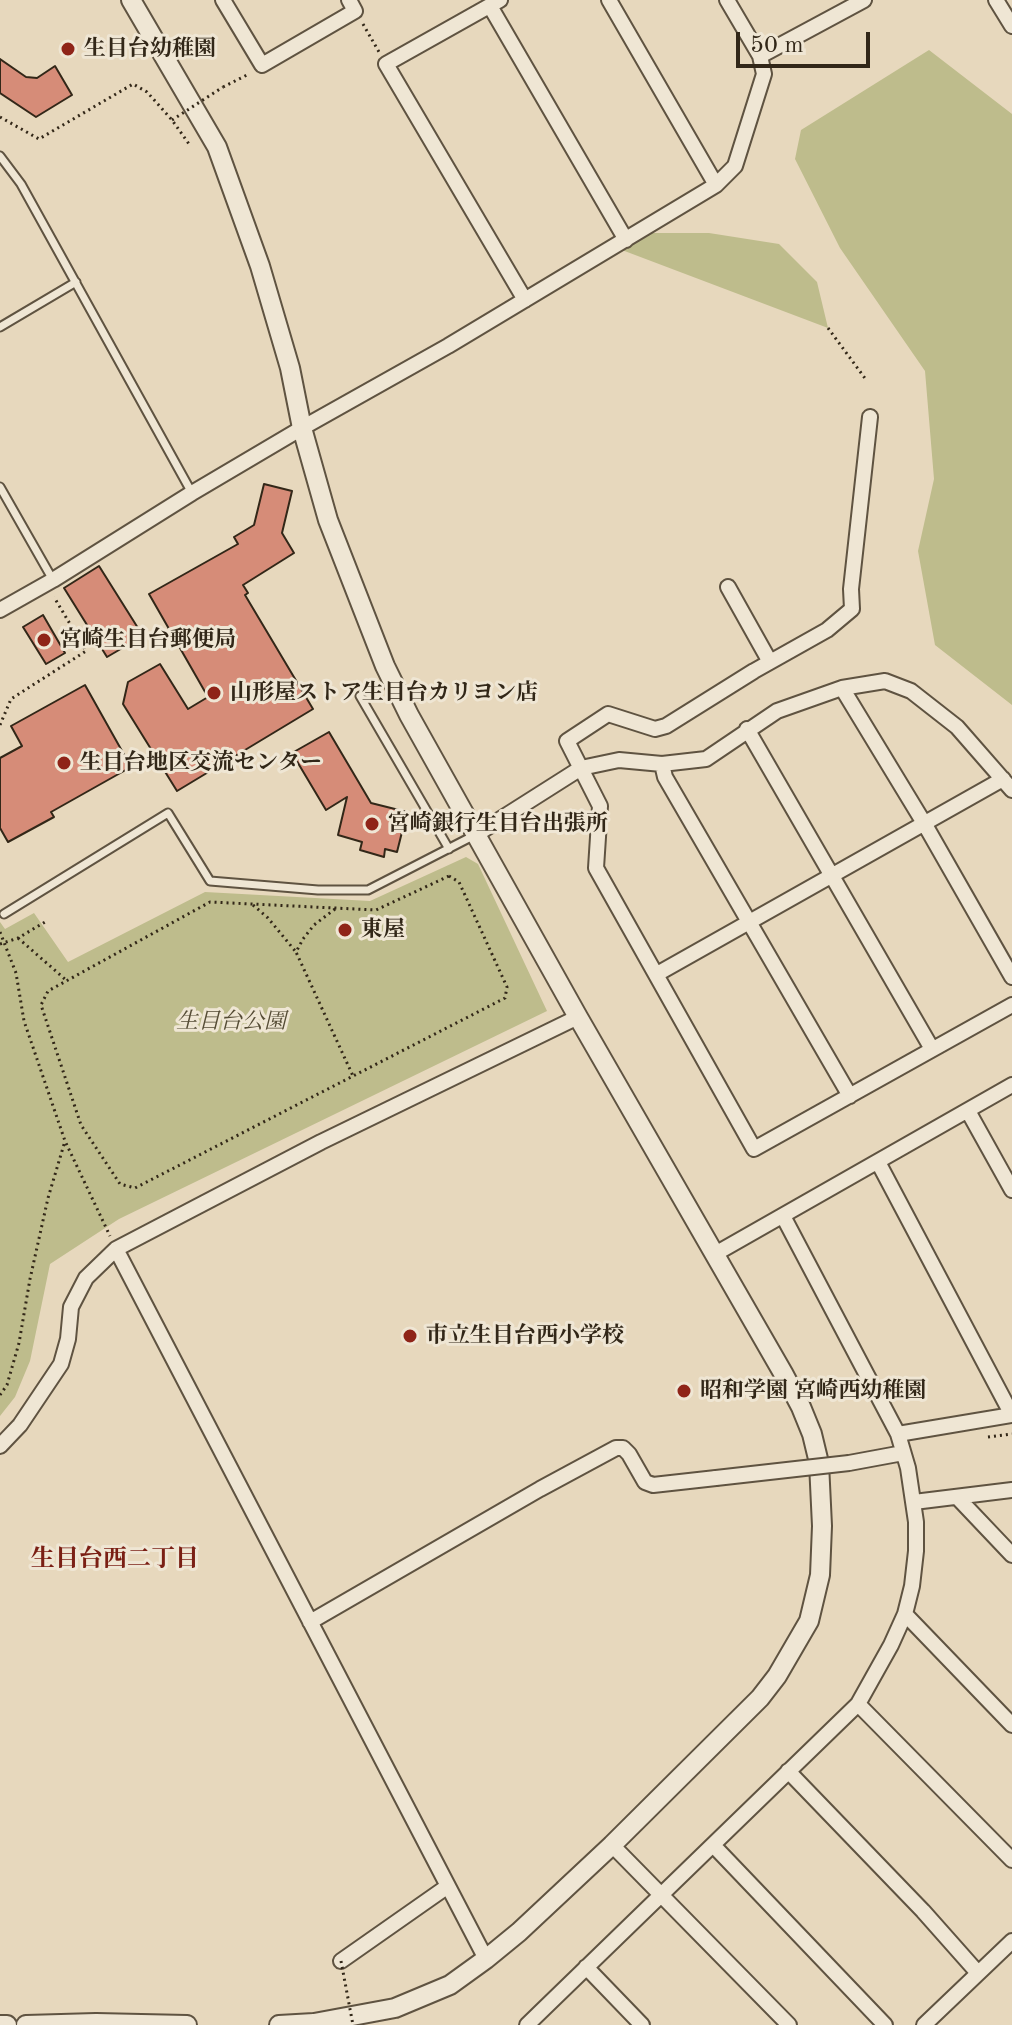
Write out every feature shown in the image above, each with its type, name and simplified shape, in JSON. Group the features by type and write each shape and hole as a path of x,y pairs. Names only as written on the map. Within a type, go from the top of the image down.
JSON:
{"street":[{"path":"131,0 217,147 264,280 290,368 302,428 328,520 385,666 409,715 578,1017 783,1373 812,1434 819,1463 822,1526 820,1575 809,1621 777,1676 760,1698 519,1932 450,1985 395,2008 314,2023 279,2025"},
{"path":"223,0 262,65 352,5"},
{"path":"609,0 716,185"},
{"path":"0,610 192,493 448,346 716,185 735,166 764,74 760,56 727,0"},
{"path":"760,56 864,0"},
{"path":"996,0 1012,26"},
{"path":"525,300 386,64 495,3 626,240"},
{"path":"870,417 851,589 852,609 827,630 666,726 655,729 608,714 567,741 600,806 596,868 754,1149 1012,1005"},
{"path":"728,587 770,662"},
{"path":"477,834 581,768 619,760 662,764 706,759 777,711 842,688 885,681 911,691 957,727 1008,785 924,823 657,974"},
{"path":"842,688 1012,977"},
{"path":"747,729 932,1049"},
{"path":"662,764 665,777 850,1096"},
{"path":"0,1446 20,1425 61,1364 68,1339 71,1307 86,1278 114,1245 578,1017"},
{"path":"715,1254 1012,1085"},
{"path":"968,1111 1012,1190"},
{"path":"878,1162 1012,1415 898,1434"},
{"path":"527,2025 858,1704 905,1614 912,1586 916,1522 908,1468 898,1434 783,1216"},
{"path":"114,1245 486,1959"},
{"path":"310,1622 616,1448 623,1448 645,1482 653,1485 849,1463 903,1453"},
{"path":"914,1502 1012,1490"},
{"path":"957,1497 1012,1555"},
{"path":"905,1614 1012,1725"},
{"path":"858,1704 1012,1860"},
{"path":"788,1771 923,1911 978,1973"},
{"path":"612,1845 789,2025"},
{"path":"713,1845 885,2025"},
{"path":"341,1961 448,1886"},
{"path":"924,2025 1012,1941"},
{"path":"586,1967 642,2025"},
{"path":"0,2025 7,2025"},
{"path":"26,2025 187,2025"}],"lane":[{"path":"0,156 21,184 192,493"},
{"path":"0,327 76,282"},
{"path":"0,487 50,582"},
{"path":"360,696 449,849"},
{"path":"4,914 168,813 210,881 318,890 368,890 477,834"}],"path":[{"path":"352,5 386,64"},
{"path":"172,120 223,87 242,79"},
{"path":"0,117 39,139 133,84 147,92 189,144"},
{"path":"828,328 867,381"},
{"path":"0,725 11,699 86,651 50,582"},
{"path":"449,876 459,882 507,987 505,998 135,1188 120,1184 81,1125 41,1005 48,991 210,902 336,908 376,910 449,876"},
{"path":"251,904 268,918 296,952 353,1076"},
{"path":"296,952 314,925 336,908"},
{"path":"2,944 45,922"},
{"path":"0,932 2,944 16,973 24,1021 65,1141 114,1245"},
{"path":"18,938 66,980"},
{"path":"0,1395 7,1385 19,1343 42,1225 65,1141"},
{"path":"341,1961 353,2025"}],"green space":[{"path":"929,50 1012,114 1012,705 935,645 918,551 934,479 925,371 840,248 795,159 801,130"},
{"path":"637,233 709,233 779,244 817,282 828,328 614,247"},
{"name":"生目台公園","path":"466,857 478,864 547,1011 119,1219 50,1264 30,1361 15,1397 0,1416 0,922 5,929 34,913 68,962 205,892 370,901"}],"building":[{"path":"0,59 26,77 37,78 55,66 72,95 36,117 0,93"},
{"name":"山形屋ストア生目台カリヨン店","path":"264,484 292,491 282,533 294,553 243,585 248,593 245,595 313,709 177,791 123,704 128,682 160,664 188,709 208,697 149,594 238,544 234,537 254,525"},
{"path":"99,566 143,636 107,657 64,588"},
{"name":"宮崎生目台郵便局","path":"43,615 65,653 46,664 23,627"},
{"name":"生目台地区交流センター","path":"85,685 131,767 51,812 54,817 8,842 0,828 0,758 22,746 11,726"},
{"path":"329,732 371,803 407,812 397,852 385,849 384,857 360,850 362,842 338,835 347,797 326,810 292,753"}],"place":[{"name":"生目台幼稚園","path":"68,49"},
{"name":"宮崎生目台郵便局","path":"44,640"},
{"name":"山形屋ストア生目台カリヨン店","path":"214,693"},
{"name":"生目台地区交流センター","path":"64,763"},
{"name":"宮崎銀行生目台出張所","path":"372,824"},
{"name":"東屋","path":"345,930"},
{"name":"市立生目台西小学校","path":"410,1336"},
{"name":"昭和学園 宮崎西幼稚園","path":"684,1391"}],"district":[{"name":"生目台西二丁目","path":"115,1560"}]}
